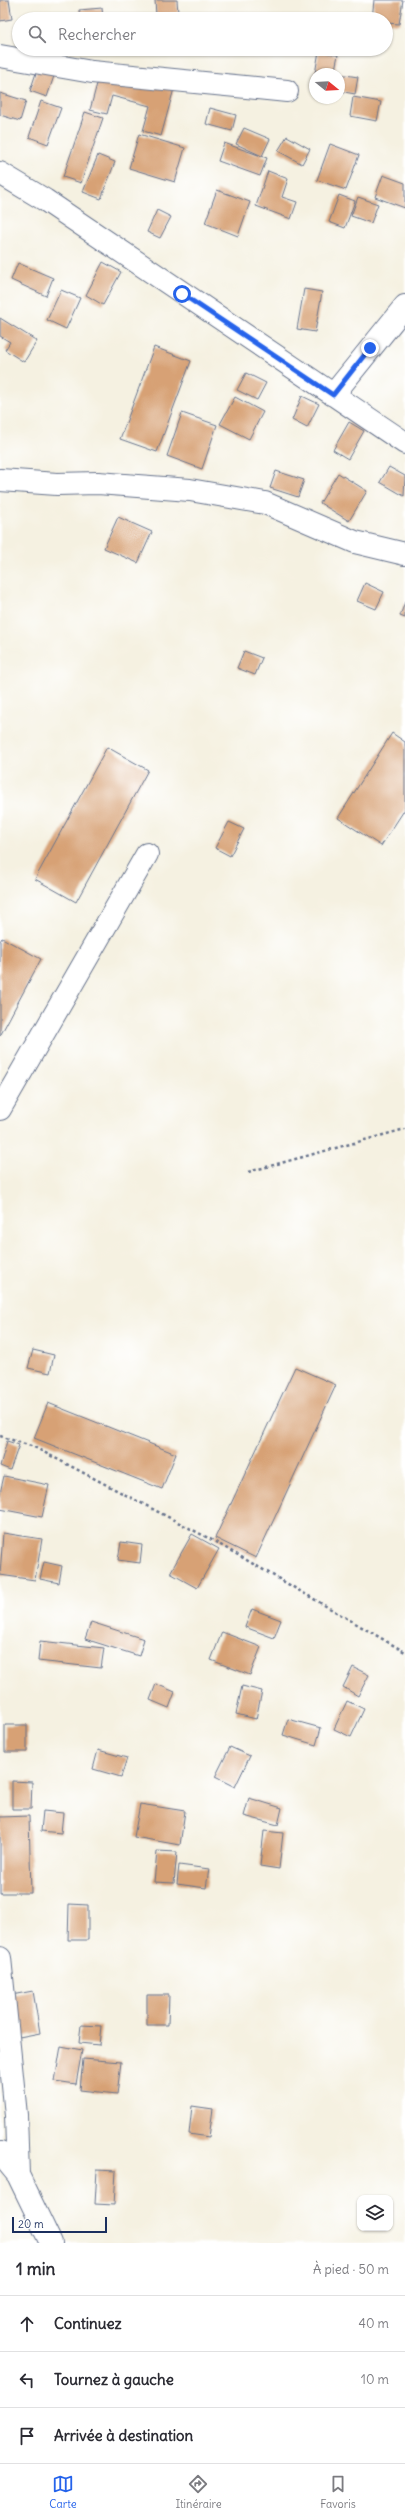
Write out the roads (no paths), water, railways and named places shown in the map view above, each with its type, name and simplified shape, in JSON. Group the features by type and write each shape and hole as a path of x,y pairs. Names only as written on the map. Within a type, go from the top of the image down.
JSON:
{"street":[{"path":"0,56 92,72 287,91"},
{"path":"0,173 45,200 405,443"},
{"path":"333,395 405,306"},
{"path":"0,480 57,484 98,483 136,485 190,490 258,502 355,542 405,554"},
{"path":"0,1109 147,854"},
{"path":"0,1958 16,2115 18,2175"},
{"path":"0,2153 18,2175 51,2243"}]}
